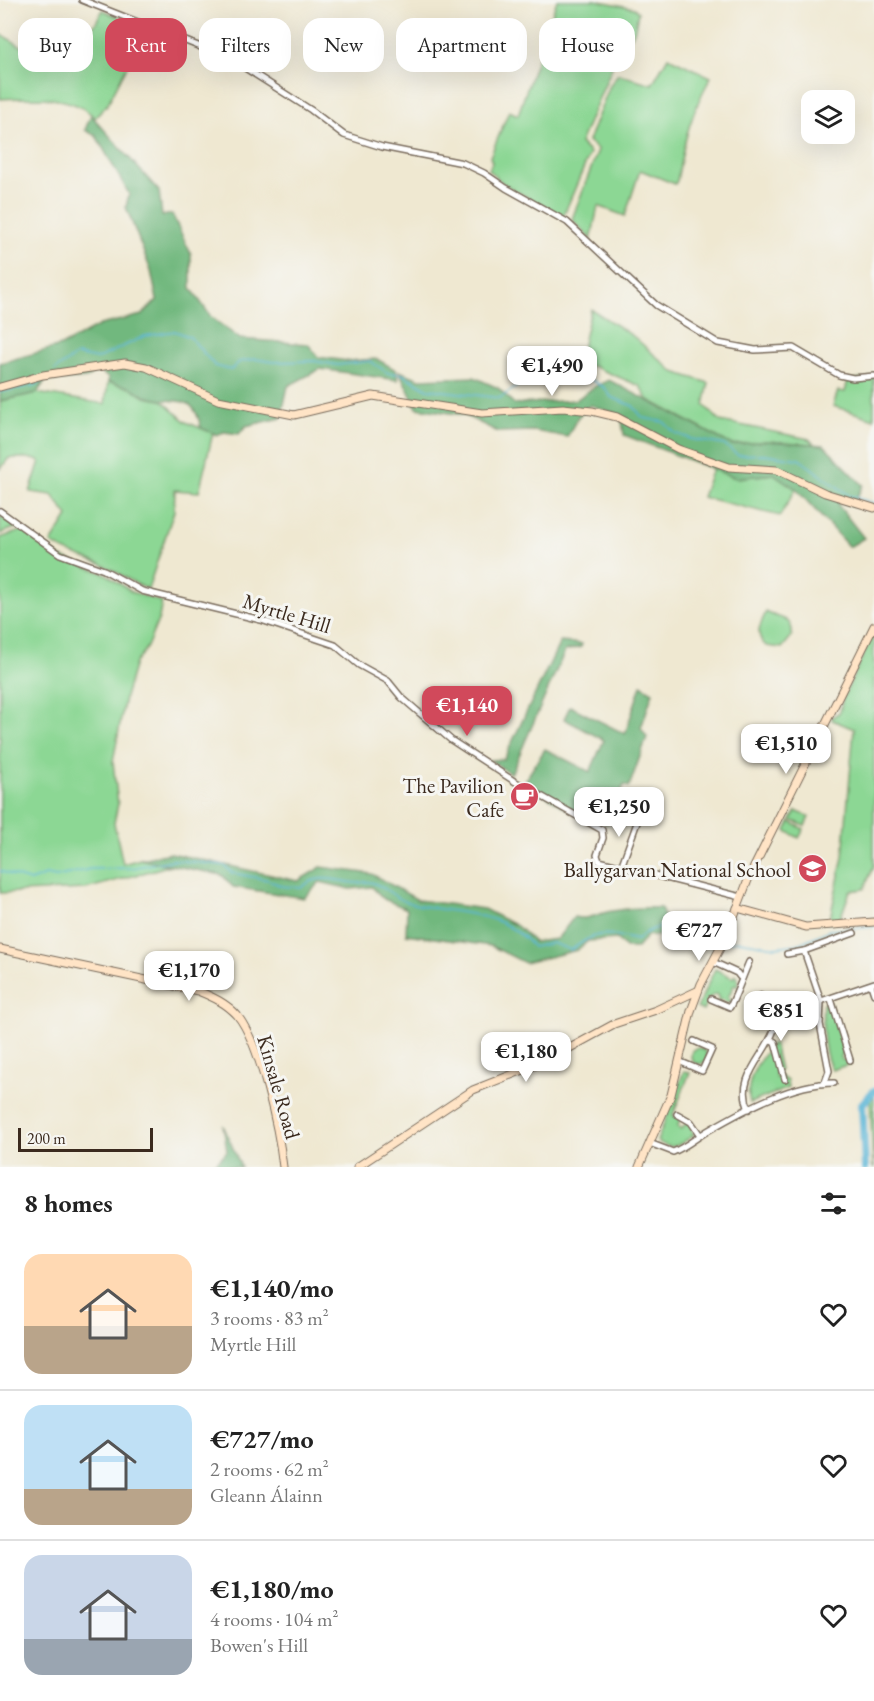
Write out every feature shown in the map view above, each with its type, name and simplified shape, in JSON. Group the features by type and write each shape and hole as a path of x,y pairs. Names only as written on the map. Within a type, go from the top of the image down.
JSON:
{"street":[{"path":"82,0 231,59 311,110 344,135 382,147 463,164 484,173 567,222 656,305 718,343 755,350 793,348 844,377 874,376"},
{"path":"0,387 50,374 105,364 135,364 218,400 294,415 373,396 482,413 563,408 592,411 616,417 678,449 719,464 740,469 777,470 825,493 874,508"},
{"name":"Myrtle Hill","path":"0,511 60,554 104,570 142,591 261,620 335,645 359,665 388,681 401,697 451,740 514,781 599,828 603,838 598,859 621,867 741,897"},
{"path":"639,1167 652,1144 671,1095 698,991 725,940 741,897 874,626"},
{"path":"621,867 639,817"},
{"path":"737,908 806,927 874,922"},
{"path":"787,954 804,951 850,934"},
{"name":"Kinsale Road","path":"0,949 198,991 226,1005 239,1018 249,1036 270,1105 283,1167"},
{"path":"804,951 821,1001 820,1024 829,1071 825,1082"},
{"path":"713,962 738,973 740,977"},
{"path":"711,999 730,1007 740,988 740,977 749,962"},
{"path":"821,1001 872,984 874,994"},
{"path":"357,1167 473,1090 546,1061 614,1024 656,1010 698,991"},
{"path":"749,1109 744,1098 744,1087 751,1068 775,1028 777,1010 774,1003 763,999"},
{"path":"831,999 847,1058"},
{"path":"770,1039 775,1042 784,1076 776,1075"},
{"path":"681,1062 702,1071 712,1049 695,1044"},
{"path":"652,1144 673,1152 749,1109 825,1082 834,1083"},
{"path":"677,1114 686,1119 700,1135"},
{"path":"681,1126 686,1119"}],"green space":[{"path":"557,0 595,0 634,8 638,12 635,27 635,18 551,18"},
{"path":"103,10 120,18 105,18 105,72 124,72 107,105 95,118 75,104 63,101 37,98 0,99 0,34 18,44 18,72 93,72 93,27"},
{"path":"539,53 539,72 610,72 580,143 590,153 563,217 505,185 489,170 492,162 490,157 509,111 518,115"},
{"path":"668,57 711,77 698,102 689,127 677,181 675,184 640,170 625,216 598,206 591,240 572,219 598,150 588,141 610,85 618,74 652,84"},
{"path":"91,115 159,191 162,216 172,214 191,254 191,288 211,317 240,339 308,344 318,357 348,361 377,359 396,370 398,380 320,369 288,386 281,418 246,426 239,434 224,432 217,435 201,428 198,416 188,404 146,396 128,387 108,382 108,378 99,370 87,378 45,381 37,393 0,401 0,363 61,346 100,325 142,315 157,300 151,271 126,207 129,194 96,136 85,130"},
{"path":"591,309 633,336 674,372 709,383 704,405 720,421 809,439 814,444 766,441 732,445 647,399 640,386 592,366 578,365"},
{"path":"399,371 420,379 474,377 498,388 514,404 576,400 609,380 732,445 766,441 824,445 863,485 853,506 840,502 838,505 864,538 849,547 796,489 774,474 736,478 624,435 621,415 590,405 578,417 567,437 534,431 498,432 464,415 417,408"},
{"path":"874,378 874,419 833,406 838,391 845,392 848,380"},
{"path":"108,382 133,388 145,397 162,400 186,422 213,433 199,492 175,490 174,511 148,589 107,567 65,551 51,543 68,516 52,495 30,492 40,461 28,458 9,458 0,469 0,401 37,393 105,404"},
{"path":"712,469 736,478 774,474 796,489 780,516 702,497"},
{"path":"0,516 17,527 0,534"},
{"path":"23,530 61,557 106,574 132,592 162,602 159,618 147,647 135,663 125,697 113,762 118,804 114,823 123,864 140,859 168,866 86,889 0,893 0,538"},
{"path":"766,612 788,621 790,625 792,636 782,648 766,646 760,638 760,626"},
{"path":"874,633 874,866 864,889 850,891 839,922 829,923 843,857 854,729 832,720 832,717 840,712 843,698"},
{"path":"560,642 582,644 581,647 565,651 511,774 490,760 504,759"},
{"path":"641,685 653,692 641,728 647,737 629,787 624,785 607,824 570,811 524,782 545,749 590,772 604,740 564,719 570,706 625,734"},
{"path":"796,811 809,817 805,826 791,820"},
{"path":"790,822 804,829 799,838 786,831"},
{"path":"171,853 298,881 321,867 372,874 418,900 484,909 517,926 534,942 557,939 574,917 589,917 630,908 661,908 666,922 680,919 692,927 674,931 671,937 648,935 637,948 625,948 617,939 588,941 577,950 525,963 491,946 406,934 407,909 384,899 372,887 350,889 320,882 304,898 233,887 222,875 140,859"},
{"path":"715,969 733,978 737,976 738,986 734,985 728,998 731,1000 729,1004 722,999 718,1001 719,996 715,994 708,999 703,1011 697,1008"},
{"path":"829,1002 844,1053 841,1056 842,1060 849,1060 850,1064 832,1070 824,1046 823,1029 823,1004"},
{"path":"771,1044 774,1044 780,1070 775,1073 776,1078 780,1076 787,1081 788,1088 750,1103 751,1079"},
{"path":"696,1048 702,1048 707,1056 705,1062 696,1064 691,1059 691,1053"},
{"path":"684,1071 690,1072 673,1115 680,1119 678,1126 681,1129 688,1122 694,1135 672,1147 657,1141"},
{"path":"874,1097 874,1167 873,1167 870,1100"},
{"path":"223,1125 241,1167 202,1167 216,1163 227,1151"}],"waterway":[{"path":"55,370 77,355 97,359 145,336 175,331 190,337 215,366 231,370 239,362 255,359 274,362 314,361 338,365 370,361 388,373 402,374 428,389 500,398 518,386 525,376 554,376 560,380 588,378 605,388 611,397 633,406 643,418 664,422 675,433 691,439 724,445 738,455 764,454 799,459 850,496 874,503"},
{"path":"0,392 36,385 44,379"},
{"path":"0,871 30,881 46,875 56,877 90,869 132,868 173,860 224,865 232,873 269,880 281,886 301,888 314,880 321,879 370,882 407,902 490,918 520,934 533,947 552,943 571,950 595,936 609,935 637,940 653,929 672,926 691,930 706,942 720,939"},
{"path":"727,942 739,941 776,947 798,944 830,930 874,927"},
{"path":"865,1167 862,1104 874,1091"}],"place":[{"name":"The Pavilion Cafe","path":"525,797"},
{"name":"Ballygarvan National School","path":"812,869"}]}
